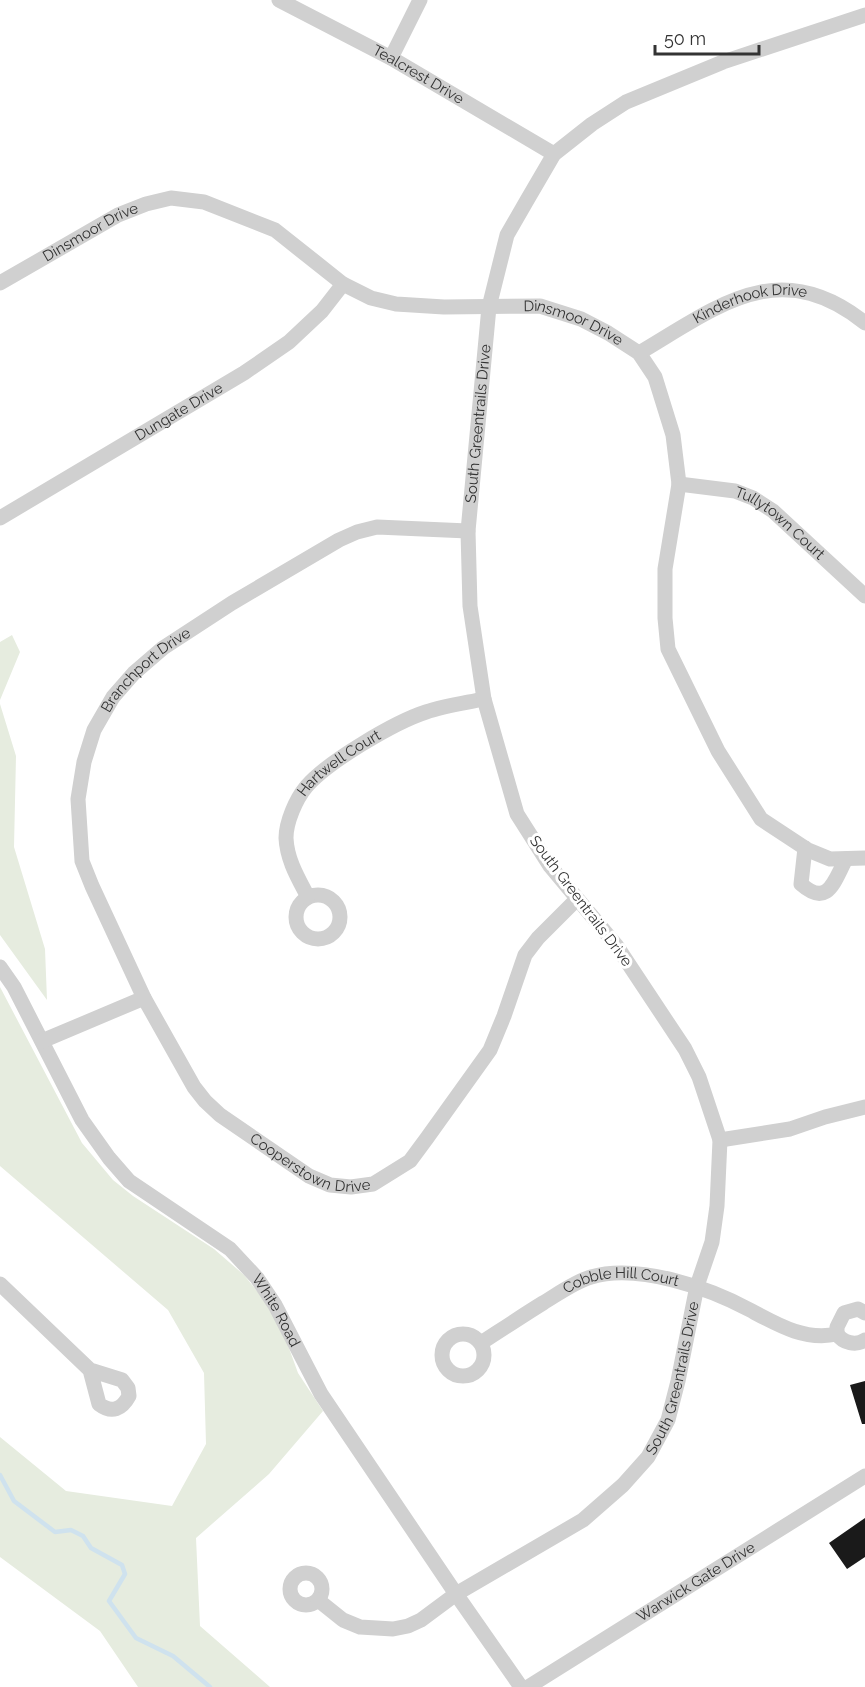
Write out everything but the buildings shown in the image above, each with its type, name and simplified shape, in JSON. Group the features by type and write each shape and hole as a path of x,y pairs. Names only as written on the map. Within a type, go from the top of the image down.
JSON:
{"street":[{"name":"Tealcrest Drive","path":"279,0 392,58 554,154"},
{"path":"392,58 420,0"},
{"name":"South Greentrails Drive","path":"318,1600 343,1620 360,1628 393,1629 421,1620 456,1594 583,1520 623,1485 648,1457 668,1420 685,1350 697,1286 712,1242 717,1206 720,1140 699,1077 685,1049 616,945 550,866 517,814 484,699 470,606 468,531 489,307 507,235 554,154 592,124 626,102 723,62 865,15"},
{"name":"Dinsmoor Drive","path":"0,283 118,215 146,204 171,198 204,202 275,230 344,284 371,298 396,304 540,306 581,319 639,353 656,378 665,406 673,435 679,484 665,569 665,618 668,649 718,751 761,819 806,848 838,859"},
{"name":"Dungate Drive","path":"0,518 244,373 289,342 322,311 344,284"},
{"name":"Kinderhook Drive","path":"639,353 723,304 748,294 771,290 794,290 822,297 847,308 865,323"},
{"name":"Tullytown Court","path":"679,484 735,491 753,498 772,511 865,596"},
{"name":"Branchport Drive","path":"144,998 82,861 78,799 84,762 94,730 113,697 134,673 163,648 232,603 339,540 377,527 468,531"},
{"name":"Hartwell Court","path":"308,897 289,861 286,836 294,807 305,788 325,769 388,729 425,712 484,699"},
{"path":"806,848 801,884 814,893 821,894 828,891 838,859 865,858"},
{"name":"Cooperstown Drive","path":"144,998 194,1087 204,1101 220,1115 309,1176 320,1181 330,1185 351,1187 373,1184 410,1161 490,1050 525,955 538,938 577,899"},
{"name":"White Road","path":"0,967 14,987 82,1120 109,1158 129,1181 230,1249 257,1278 275,1305 321,1394 521,1687"},
{"path":"42,1041 144,998"},
{"path":"720,1140 790,1130 825,1117 865,1107"},
{"name":"Cobble Hill Court","path":"481,1343 564,1290 590,1277 614,1272 641,1274 697,1286 745,1307 780,1326 802,1334 826,1336 837,1334 840,1338 856,1343 865,1340"},
{"path":"0,1284 90,1370"},
{"path":"837,1334 837,1327 844,1313 858,1309 865,1312"},
{"name":"Warwick Gate Drive","path":"528,1687 865,1476"}],"shaded area":[{"path":"12,635 20,652 0,700 0,642"},
{"path":"0,704 16,756 14,847 45,949 47,1000 0,935"},
{"path":"0,987 82,1143 113,1180 133,1196 214,1249 244,1275 265,1301 286,1340 298,1373 323,1411 269,1474 196,1538 200,1626 270,1687 138,1687 100,1631 0,1557 0,1437 66,1491 172,1506 206,1444 204,1373 168,1310 0,1166"}],"waterway":[{"path":"0,1475 14,1501 55,1532 71,1530 83,1536 91,1548 122,1565 125,1574 109,1601 136,1638 173,1656 210,1687"}]}
